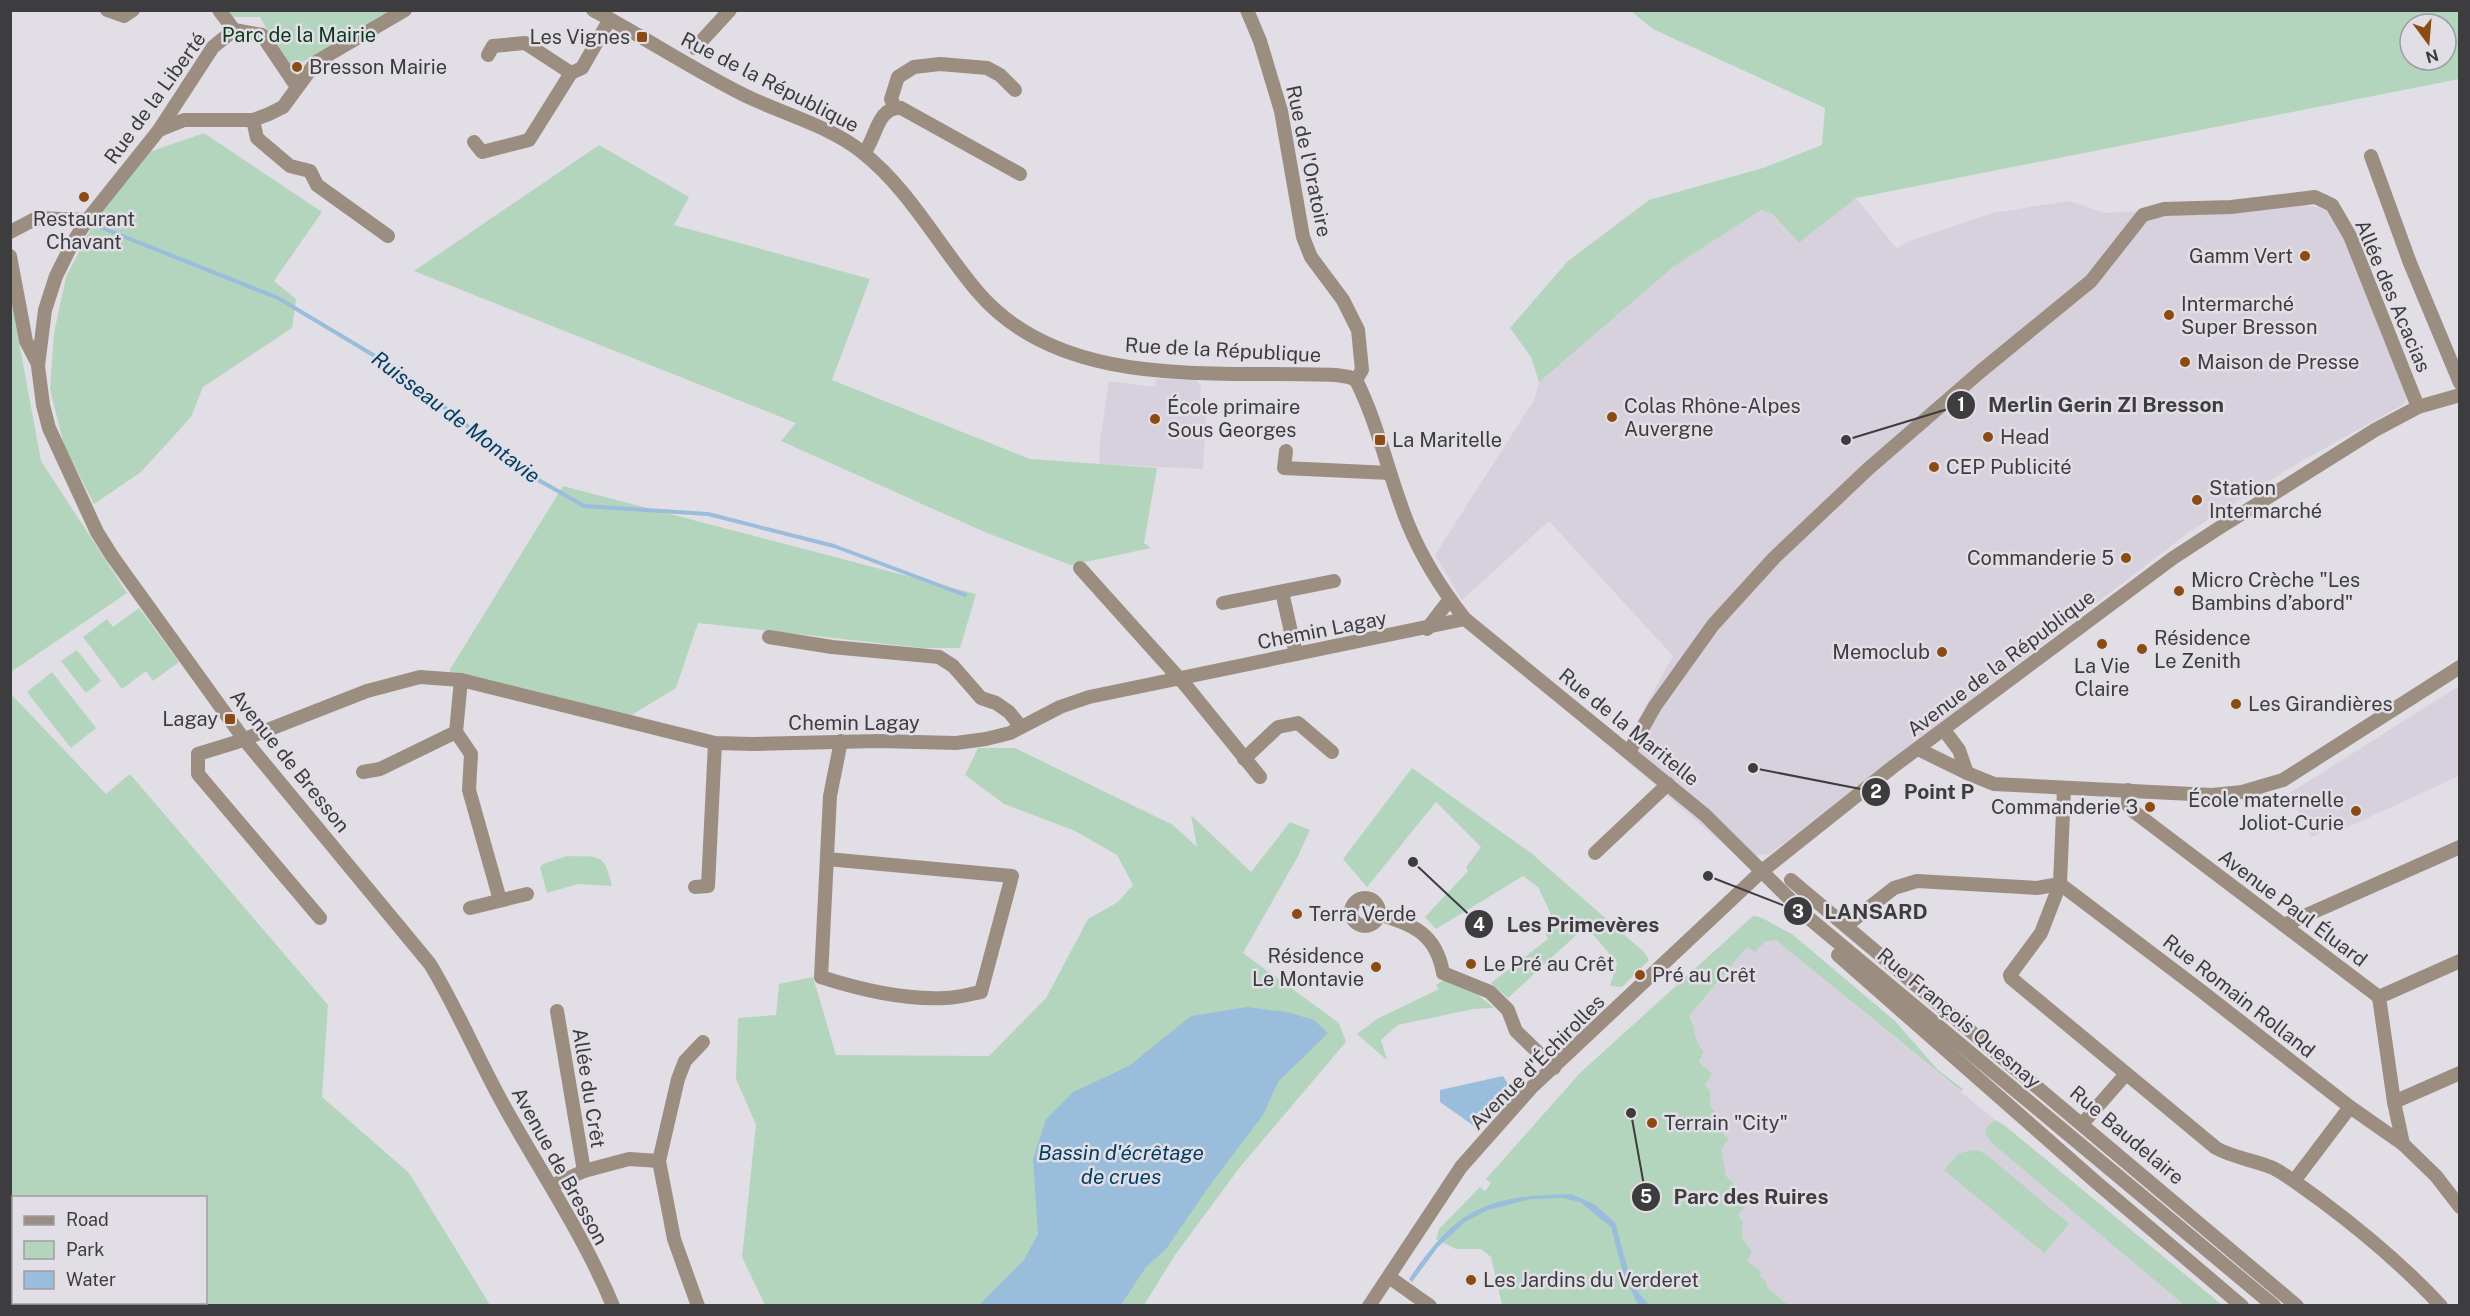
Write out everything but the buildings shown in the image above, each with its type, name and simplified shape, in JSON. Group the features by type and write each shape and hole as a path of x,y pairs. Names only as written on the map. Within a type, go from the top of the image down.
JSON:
{"street":[{"path":"107,10 124,16 133,10"},
{"path":"219,10 234,30 262,35 297,87"},
{"path":"159,130 184,120 253,120 283,107 316,62 405,10"},
{"name":"Rue de la République","path":"593,10 743,94 824,130 864,153 894,179 977,291 1004,318 1033,338 1085,359 1128,366 1207,372 1336,375 1349,376 1356,380"},
{"path":"695,48 730,10"},
{"name":"Rue de l'Oratoire","path":"1246,10 1260,41 1281,111 1303,237 1311,257 1343,300 1358,330 1362,370 1356,380"},
{"path":"474,142 482,152 529,140 571,72 582,68 610,19"},
{"name":"Rue de la Liberté","path":"87,220 159,130 213,47 234,30"},
{"path":"488,54 493,46 525,44 571,72"},
{"path":"1015,90 1000,75 987,69 940,64 914,67 898,77 891,99 895,107 901,108 1020,174"},
{"name":"Rue de la République","path":"864,153 871,145 884,114 895,107"},
{"path":"253,120 257,138 290,166 310,171 317,185 388,236"},
{"path":"2371,156 2410,263 2460,383"},
{"name":"Allée des Acacias","path":"1629,752 1655,706 1713,625 1774,558 1868,469 2091,280 2143,215 2164,208 2231,207 2310,197 2326,201 2338,215 2349,236 2418,407"},
{"path":"10,232 37,218 87,220"},
{"name":"Avenue de Bresson","path":"87,220 56,276 45,310 38,366 43,405 49,428 97,532 243,738 430,964 449,996 481,1064 550,1186 613,1305"},
{"path":"10,256 26,341 38,366"},
{"path":"1356,380 1416,541 1450,599 1465,619"},
{"name":"Avenue de la République","path":"1762,871 1918,749 2173,558 2312,468 2418,407 2460,395"},
{"path":"1286,451 1284,468 1390,472"},
{"path":"1080,568 1177,679 1187,687 1260,777"},
{"path":"1223,603 1334,581"},
{"path":"1282,592 1296,654"},
{"path":"1427,628 1450,599"},
{"name":"Rue de la Maritelle","path":"1465,619 1705,815 1762,871"},
{"name":"Chemin Lagay","path":"320,918 198,774 198,754 367,690 420,677 461,680 715,743 841,741 956,743 986,740 1010,733 1060,707 1089,697 1465,619"},
{"path":"769,637 832,647 939,657 953,666 981,698 996,703 1009,712 1021,727"},
{"path":"1918,749 1994,784 2212,795 2242,792 2283,780 2460,667"},
{"path":"461,680 456,732 471,754 469,789 500,900"},
{"path":"1244,759 1278,727 1298,723 1332,752"},
{"path":"1944,730 1959,750 1967,773"},
{"path":"363,772 380,769 456,732"},
{"path":"827,859 1012,876 981,992 946,998 918,998 863,990 821,977 830,796 841,741"},
{"path":"695,886 708,886 715,743"},
{"path":"1595,854 1668,784"},
{"path":"2064,788 2060,884 2041,933 2010,975 2216,1148 2232,1156 2273,1168 2294,1181 2359,1230 2422,1285 2441,1305"},
{"name":"Avenue Paul Éluard","path":"2128,790 2128,805 2133,811 2379,997"},
{"path":"2284,925 2460,847"},
{"name":"Avenue d'Échirolles","path":"1369,1305 1394,1280 1415,1233 1461,1167 1515,1105 1762,871"},
{"name":"Rue François Quesnay","path":"1762,871 1779,895 1808,928 2097,1183 2242,1305"},
{"name":"Rue François Quesnay","path":"1762,871 1810,919 2274,1305"},
{"name":"Rue Baudelaire","path":"1791,880 2297,1305"},
{"path":"1847,925 1894,888 1917,881 2037,888 2060,884"},
{"name":"Rue Romain Rolland","path":"2060,884 2350,1107 2403,1144 2436,1176 2460,1208"},
{"path":"470,908 527,894"},
{"path":"1379,914 1415,926 1433,945 1443,973 1490,992 1508,1010 1516,1031 1554,1068"},
{"path":"2403,1144 2394,1102 2379,997 2460,962"},
{"name":"Allée du Crêt","path":"557,1011 584,1171"},
{"path":"698,1305 674,1239 659,1161 678,1079 685,1061 703,1042"},
{"path":"2394,1102 2460,1073"},
{"path":"2083,1123 2126,1074"},
{"path":"2294,1181 2350,1107"},
{"path":"550,1186 584,1171 629,1159 659,1161"},
{"path":"1394,1280 1430,1305"}],"shaded area":[{"path":"1856,198 1897,249 1907,242 1992,213 2069,201 2105,213 2288,203 2328,209 2345,237 2408,392 2404,404 2293,466 2189,532 1770,854 1738,857 1619,754 1673,656 1549,521 1462,600 1435,555 1534,400 1539,382 1602,325 1673,267 1761,210 1771,214 1799,243"},
{"name":"École primaire Sous Georges","path":"1156,379 1196,380 1201,386 1200,396 1207,396 1203,469 1099,464 1109,381 1155,387"},
{"path":"2459,686 2459,776 2341,830 2337,821 2332,823 2333,827 2311,837 2290,793"},
{"path":"1776,940 1995,1120 1988,1126 1994,1145 2184,1305 1788,1305 1767,1287 1760,1276 1761,1272 1747,1261 1752,1252 1742,1238 1743,1222 1738,1215 1732,1194 1737,1187 1726,1176 1711,1107 1710,1091 1705,1085 1699,1062 1704,1052 1695,1041 1693,1023 1689,1016 1748,946"}],"green space":[{"name":"Parc de la Mairie","path":"227,11 393,11 290,69 260,17 233,17"},
{"path":"1631,11 2459,11 2459,79 1856,198 1799,243 1772,214 1761,210 1673,267 1539,382 1531,357 1510,328 1568,261 1649,200 1763,168 1822,145 1825,108 1653,29"},
{"path":"204,133 322,212 274,281 296,299 292,328 203,387 191,417 141,472 94,504 64,445 50,389 54,333 66,277 101,209 141,155"},
{"path":"599,145 689,197 674,225 870,279 832,380 1030,459 1157,468 1144,543 1151,548 1071,565 987,533 781,441 796,423 414,271"},
{"path":"10,293 41,461 127,593 11,672"},
{"path":"563,486 976,594 960,648 923,648 698,623 676,688 630,716 449,671"},
{"path":"139,608 179,662 153,681 146,671 122,689 83,637 107,619 113,627"},
{"path":"77,650 101,681 86,693 61,661"},
{"path":"52,672 96,728 71,748 27,692"},
{"path":"11,694 106,794 130,774 328,1005 322,1097 409,1173 490,1305 11,1305"},
{"path":"978,748 1015,748 1173,825 1197,847 1191,815 1251,872 1290,822 1310,830 1297,858 1243,953 1339,1023 1346,1042 1240,1167 1175,1255 1144,1305 765,1305 742,1257 756,1125 736,1079 738,1018 776,1015 779,984 813,977 836,1055 989,1056 1046,998 1088,919 1118,902 1133,885 1117,855 1075,831 1004,804 965,775"},
{"path":"1412,768 1531,853 1644,952 1649,960 1622,987 1610,986 1617,963 1586,926 1508,998 1491,983 1548,939 1545,933 1555,924 1538,887 1523,876 1436,929 1425,917 1468,871 1466,867 1481,847 1436,802 1367,887 1343,859"},
{"path":"567,856 587,856 599,859 606,867 612,886 578,884 547,893 540,867"},
{"path":"1753,916 1767,920 1792,934 1895,1021 1938,1070 1963,1089 1961,1091 1776,940 1764,942 1755,952 1747,947 1689,1016 1695,1037 1704,1052 1699,1062 1712,1074 1705,1085 1710,1091 1711,1107 1722,1119 1716,1127 1729,1139 1721,1149 1726,1176 1737,1187 1732,1194 1746,1205 1738,1215 1743,1222 1742,1238 1752,1252 1747,1261 1762,1272 1760,1276 1766,1281 1767,1287 1788,1305 1502,1305 1491,1257 1481,1249 1456,1249 1436,1239 1439,1229 1480,1187 1485,1191 1491,1183 1486,1179 1580,1073"},
{"path":"1444,980 1473,991 1494,1008 1473,1009 1398,1025 1381,1040 1387,1060 1412,1082 1357,1034 1377,1019 1439,989 1436,985"},
{"path":"1995,1120 2004,1125 2222,1305 2184,1305 1994,1145 1985,1134 1988,1126"},
{"path":"1971,1150 1987,1155 2069,1224 2044,1253 1944,1170 1958,1154"}],"water":[{"name":"Bassin d'écrêtage de crues","path":"1247,1007 1287,1012 1314,1020 1328,1033 1278,1082 1263,1115 1210,1185 1166,1249 1146,1267 1121,1305 979,1305 1024,1260 1038,1234 1033,1159 1046,1119 1073,1092 1129,1066 1191,1016"},
{"path":"1503,1076 1510,1087 1474,1126 1440,1102 1440,1090"},
{"path":"1571,1194 1594,1204 1615,1222 1630,1277 1638,1292 1649,1305 1638,1305 1623,1273 1611,1227 1580,1202 1562,1198 1531,1199 1488,1210 1465,1222 1438,1247 1412,1282 1409,1279 1442,1236 1459,1221 1476,1211 1516,1198"}],"waterway":[{"name":"Ruisseau de Montavie","path":"100,227 278,298 400,371 521,470 584,506 708,514 834,546 965,595"}],"place":[{"name":"Les Vignes","path":"642,37"},
{"name":"Bresson Mairie","path":"297,67"},
{"name":"Restaurant Chavant","path":"84,197"},
{"name":"Gamm Vert","path":"2305,256"},
{"name":"Intermarché Super Bresson","path":"2169,315"},
{"name":"Maison de Presse","path":"2185,362"},
{"name":"Colas Rhône-Alpes Auvergne","path":"1612,417"},
{"name":"École primaire Sous Georges","path":"1155,419"},
{"name":"Head","path":"1988,437"},
{"name":"La Maritelle","path":"1380,440"},
{"name":"Merlin Gerin ZI Bresson","path":"1846,440"},
{"name":"CEP Publicité","path":"1934,467"},
{"name":"Station Intermarché","path":"2197,500"},
{"name":"Commanderie 5","path":"2126,558"},
{"name":"Micro Crèche \"Les Bambins d’abord\"","path":"2179,591"},
{"name":"La Vie Claire","path":"2102,644"},
{"name":"Résidence Le Zenith","path":"2142,649"},
{"name":"Memoclub","path":"1942,652"},
{"name":"Les Girandières","path":"2236,704"},
{"name":"Lagay","path":"230,719"},
{"name":"Point P","path":"1753,768"},
{"name":"Commanderie 3","path":"2150,807"},
{"name":"École maternelle Joliot-Curie","path":"2356,811"},
{"name":"Les Primevères","path":"1413,862"},
{"name":"LANSARD","path":"1708,876"},
{"name":"Terra Verde","path":"1297,914"},
{"name":"Le Pré au Crêt","path":"1471,964"},
{"name":"Résidence Le Montavie","path":"1376,967"},
{"name":"Pré au Crêt","path":"1640,975"},
{"name":"Parc des Ruires","path":"1631,1113"},
{"name":"Terrain \"City\"","path":"1652,1123"},
{"name":"Les Jardins du Verderet","path":"1471,1280"}]}
